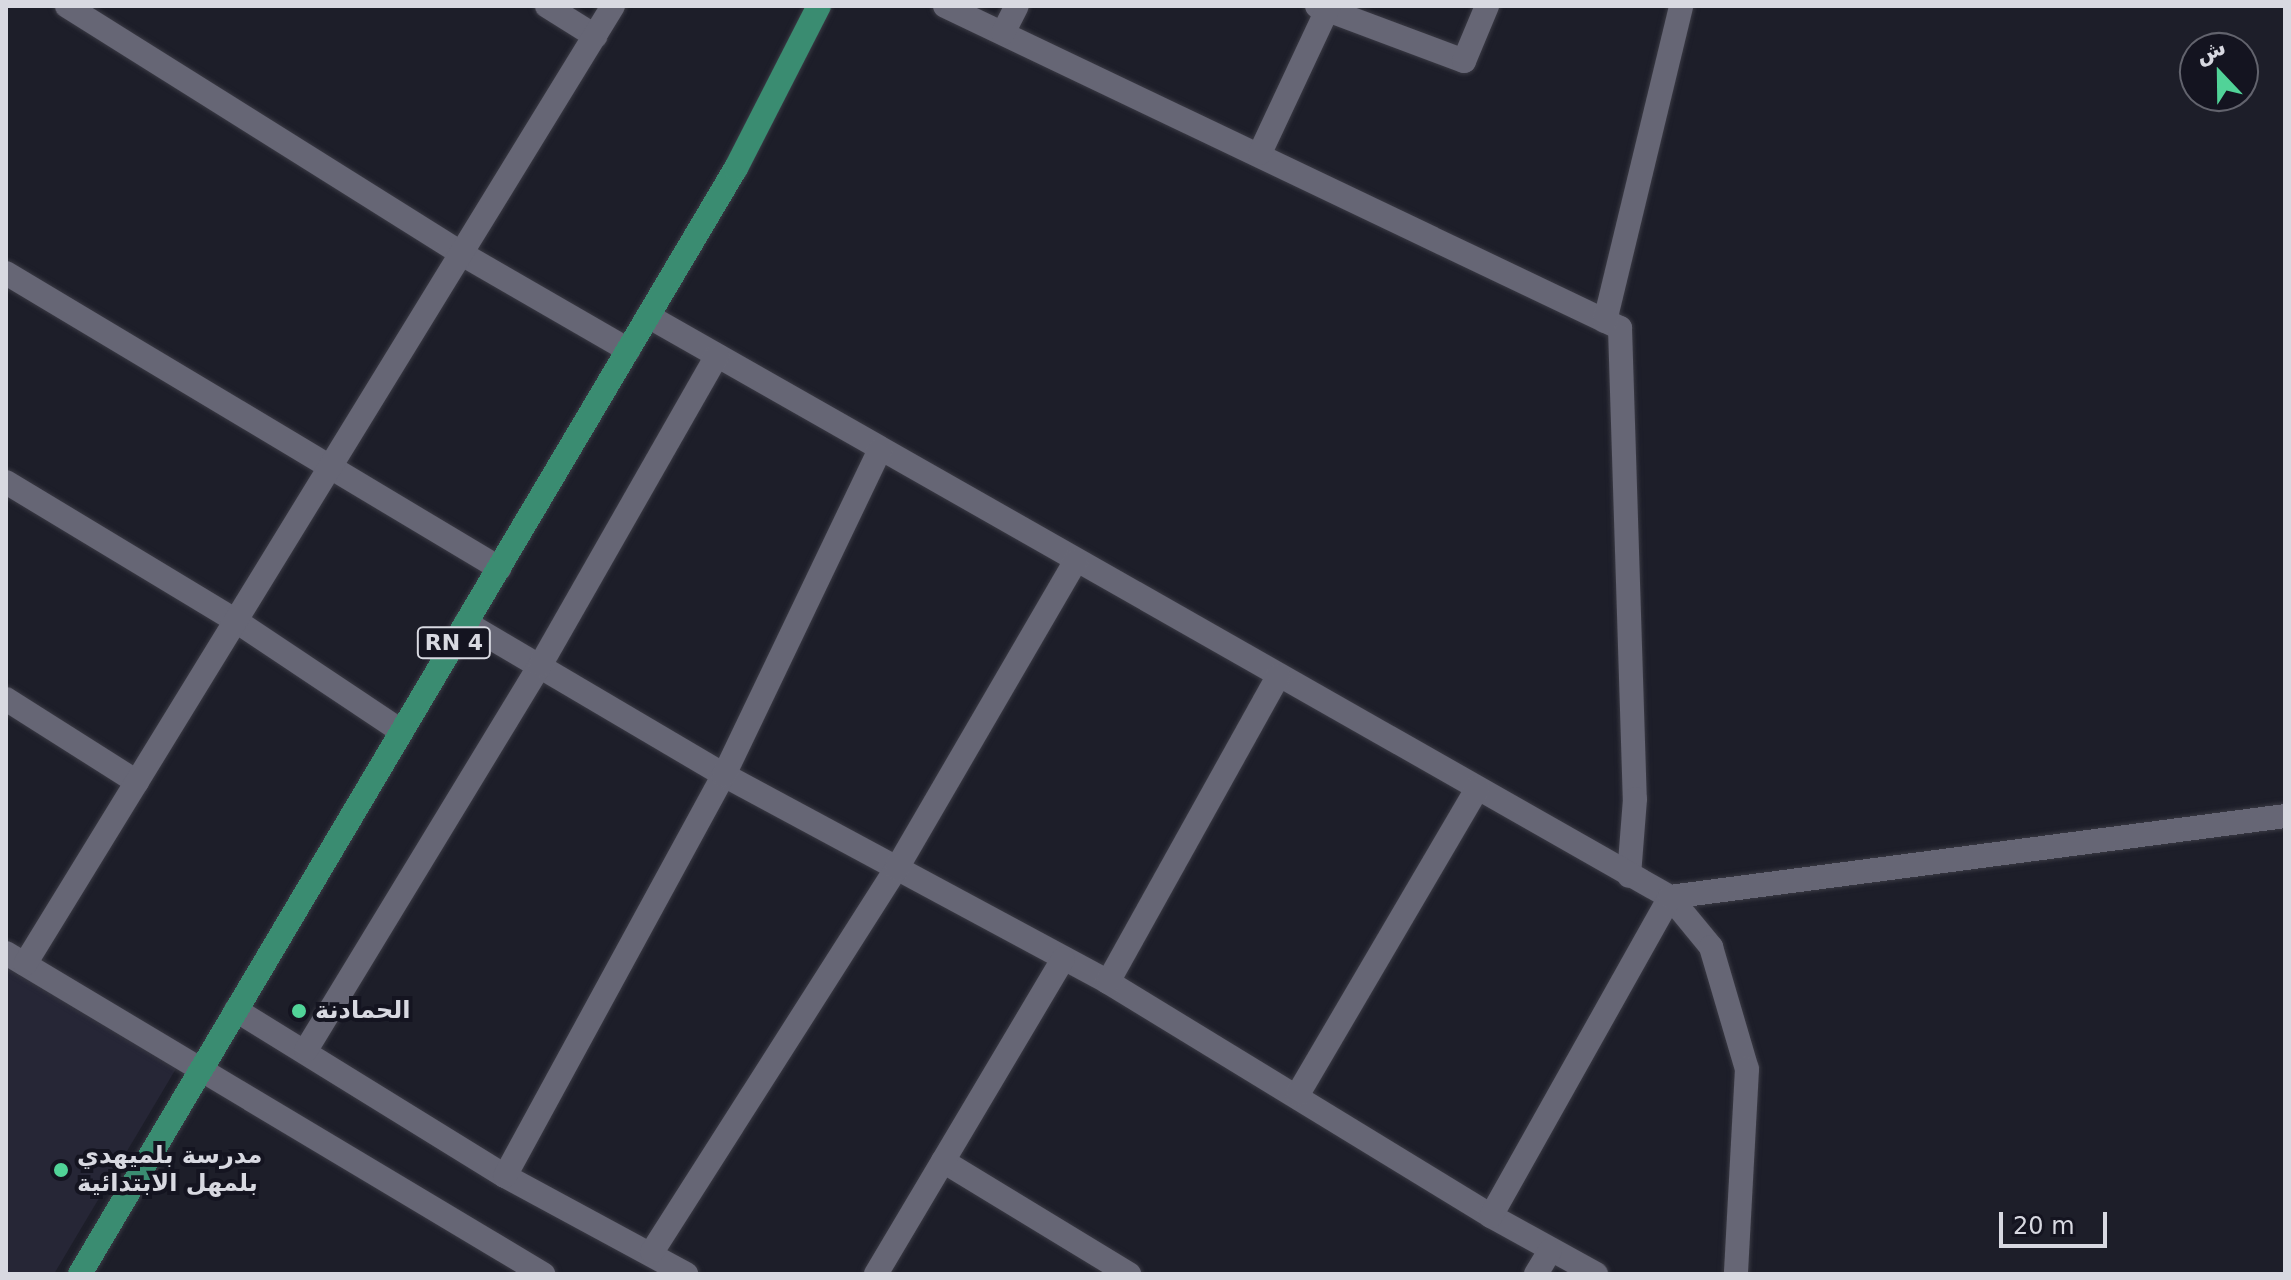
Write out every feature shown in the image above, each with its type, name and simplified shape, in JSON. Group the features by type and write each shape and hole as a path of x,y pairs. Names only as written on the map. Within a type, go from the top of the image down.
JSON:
{"main road":[{"name":"RN 4","path":"80,1274 736,168 819,6"}],"street":[{"path":"67,6 462,254 628,350"},
{"path":"547,6 595,36"},
{"path":"543,1274 199,1072 15,958 137,782 328,465 462,254 613,6"},
{"path":"945,6 1260,153 1620,328 1635,799 1629,876"},
{"path":"1003,33 1017,6"},
{"path":"1260,153 1324,7 1464,61 1487,6"},
{"path":"1605,321 1681,6"},
{"path":"6,273 499,568"},
{"path":"648,316 1670,897 1711,947 1747,1069 1736,1274"},
{"path":"306,1050 541,664 717,356"},
{"path":"505,1176 724,775 880,449"},
{"path":"6,482 236,621 401,731"},
{"path":"652,1252 897,868 1076,561"},
{"path":"466,623 541,664 724,775 1108,982 1298,1094 1491,1216 1596,1274"},
{"path":"1108,982 1278,676"},
{"path":"6,699 137,782"},
{"path":"1298,1094 1477,789"},
{"path":"1670,897 2285,816"},
{"path":"1491,1216 1670,897"},
{"path":"876,1274 1063,959"},
{"path":"236,1010 306,1050 505,1176 652,1252 686,1274"},
{"path":"943,1161 1129,1274"},
{"path":"1536,1274 1550,1251"}],"shaded area":[{"name":"مدرسة بلميهدي بلمهل الابتدائية","path":"6,966 177,1067 54,1274 6,1274"}],"place":[{"name":"الحمادنة","path":"299,1011"},
{"name":"مدرسة بلميهدي بلمهل الابتدائية","path":"61,1170"}]}
